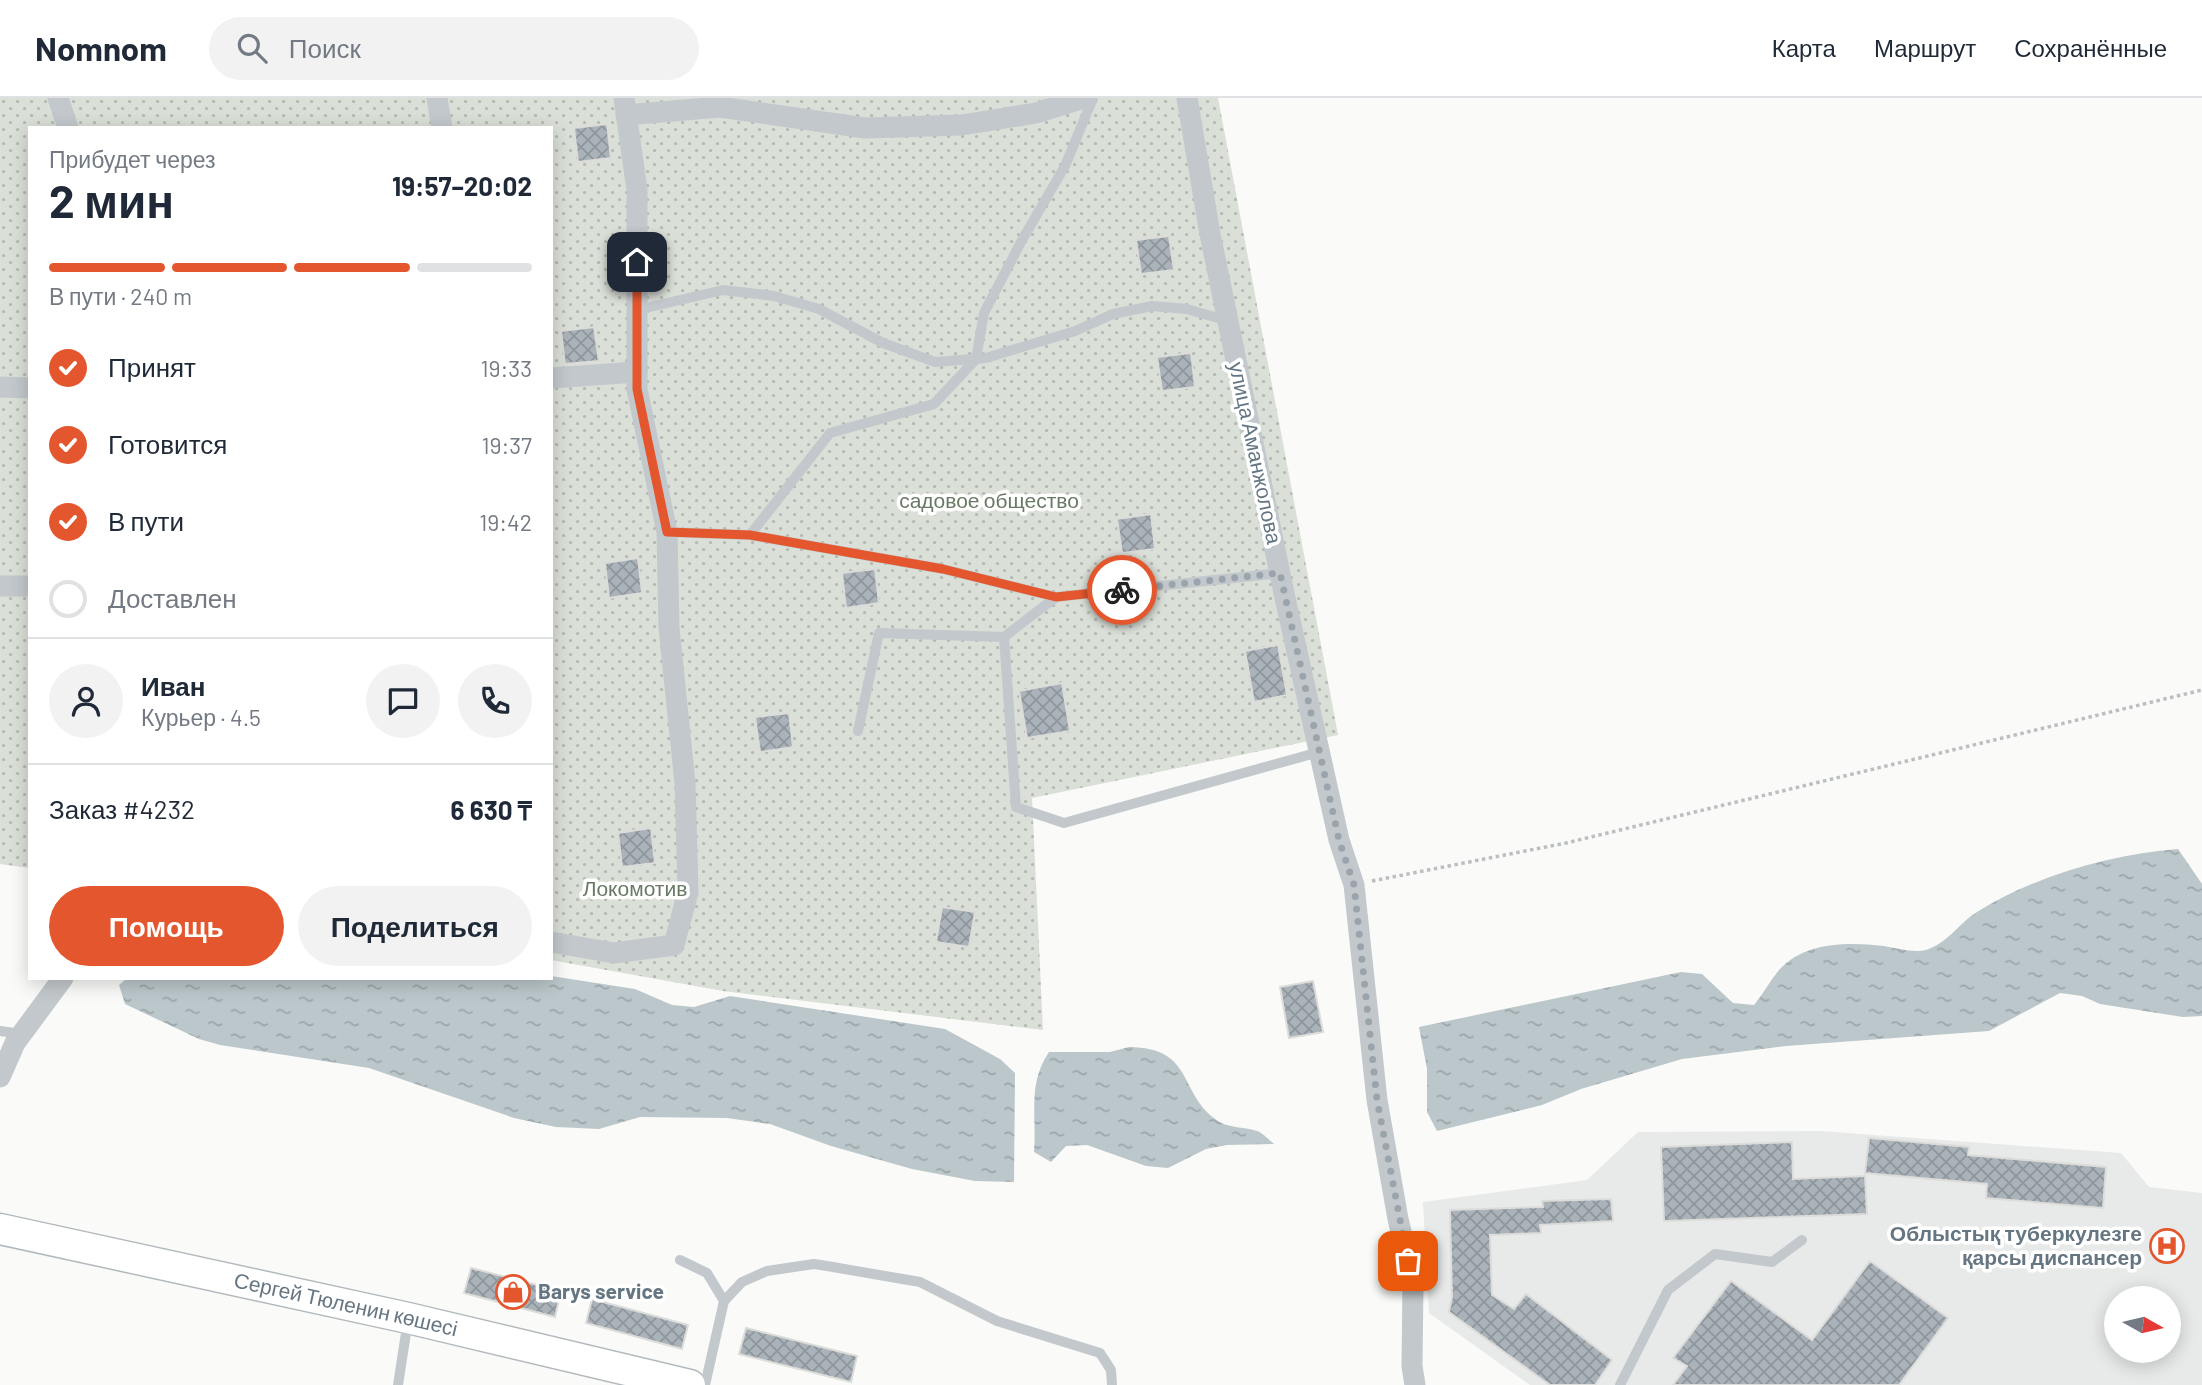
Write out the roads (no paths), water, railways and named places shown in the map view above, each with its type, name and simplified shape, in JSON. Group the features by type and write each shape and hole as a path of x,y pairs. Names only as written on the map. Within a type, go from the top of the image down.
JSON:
{"main road":[{"name":"Сергей Тюленин көшесі","path":"0,1229 408,1318 677,1383"}],"street":[{"path":"58,98 67,126"},
{"path":"436,98 442,126"},
{"path":"553,942 614,953 674,945 688,892 685,783 670,628 667,532 637,389 637,190 625,106 720,107 865,128 962,125 1036,113 1084,98"},
{"name":"улица Аманжолова","path":"1187,98 1228,321 1280,573 1339,840 1354,885 1377,1100 1398,1219 1413,1282 1412,1366 1415,1385"},
{"path":"553,378 637,372"},
{"path":"0,387 28,388"},
{"path":"0,586 28,586"},
{"path":"0,1077 10,1032 61,980"}],"lane":[{"path":"750,535 830,433 934,404 976,359 985,313 1021,242 1065,166 1093,98"},
{"path":"637,310 723,290 774,296 819,309 883,343 935,362 976,359 1075,331 1113,314 1152,306 1187,309 1228,321"},
{"path":"667,532 750,535 943,569 1056,597 1280,573"},
{"path":"859,731 879,633 1004,637 1056,597"},
{"path":"1004,637 1016,807 1064,823 1319,752"},
{"path":"1620,1385 1668,1290 1715,1254 1772,1262 1802,1240"},
{"path":"680,1259 707,1273 724,1301"},
{"path":"705,1385 724,1301 743,1282 767,1271 814,1264 920,1282 997,1321 1100,1353 1111,1370 1112,1385"},
{"path":"398,1385 408,1318"}],"water":[{"path":"2178,849 2202,884 2202,1016 2183,1017 2100,1004 2082,996 2060,993 1989,1031 1786,1046 1682,1059 1581,1089 1542,1105 1437,1131 1427,1112 1427,1069 1419,1027 1681,972 1702,974 1733,1003 1754,1005 1779,970 1801,953 1842,944 1926,950 1941,943 1977,912 2023,888 2100,862"},
{"path":"553,976 635,989 672,1005 694,1007 730,996 945,1029 1000,1059 1015,1073 1014,1182 975,1181 912,1169 831,1146 770,1124 727,1118 640,1117 599,1129 556,1127 514,1118 369,1068 220,1045 199,1039 125,1004 119,985 125,980 553,980"},
{"path":"1129,1047 1150,1049 1165,1055 1175,1063 1203,1108 1215,1119 1257,1131 1274,1144 1227,1145 1206,1149 1168,1168 1146,1166 1087,1145 1066,1146 1051,1162 1034,1152 1035,1088 1042,1064 1049,1052 1110,1052"}],"place":[{"name":"Облыстық туберкулезге қарсы диспансер","path":"2167,1246"},
{"name":"Barys service","path":"513,1292"}],"park label":[{"name":"садовое общество","path":"989,501"},
{"name":"Локомотив","path":"635,889"}]}
